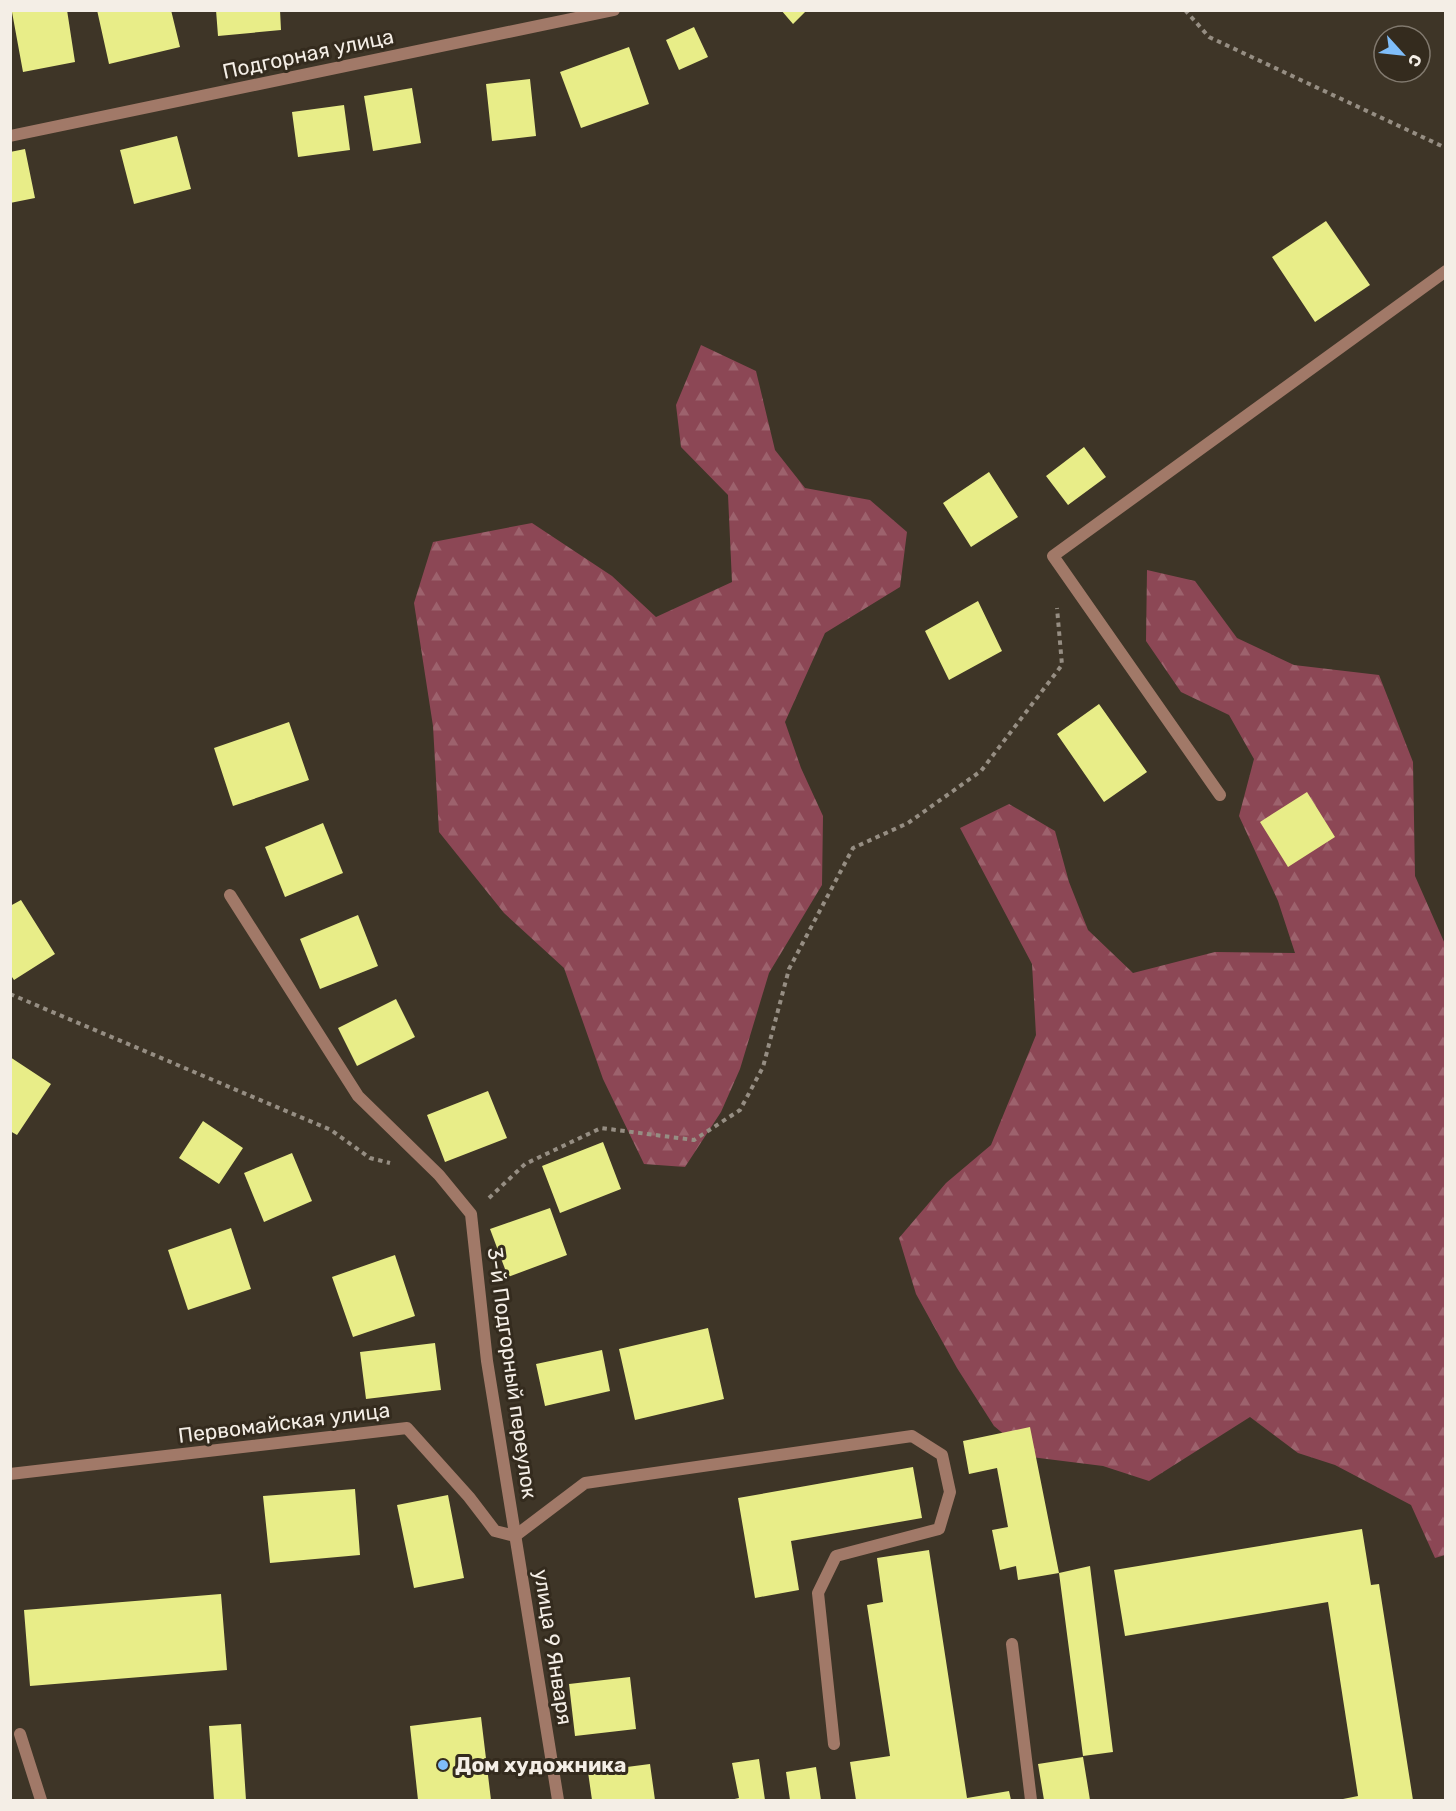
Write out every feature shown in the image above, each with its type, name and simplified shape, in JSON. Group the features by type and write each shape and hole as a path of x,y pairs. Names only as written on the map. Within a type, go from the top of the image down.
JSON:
{"street":[{"name":"Подгорная улица","path":"10,136 614,10"},
{"path":"1220,795 1053,556 1446,271"},
{"path":"230,895 358,1096 439,1175 471,1214"},
{"name":"3-й Подгорный переулок","path":"471,1214 487,1361 515,1536"},
{"name":"Первомайская улица","path":"10,1474 407,1428 469,1497 495,1531 515,1536"},
{"path":"515,1536 585,1483 912,1436 942,1455 950,1492 939,1528 836,1556 818,1593 834,1744"},
{"name":"улица 9 Января","path":"515,1536 558,1800"},
{"path":"1012,1644 1031,1800"},
{"path":"20,1734 41,1800"}],"path":[{"path":"1185,10 1209,37 1446,148"},
{"path":"471,1214 525,1164 601,1128 694,1140 741,1110 763,1067 789,969 853,848 908,823 981,771 1062,665 1056,600"},
{"path":"10,994 332,1130 370,1158 393,1164"}],"green space":[{"path":"701,345 756,371 775,450 805,488 870,500 907,532 900,587 825,633 785,722 801,768 823,816 822,885 769,973 740,1069 721,1112 685,1167 644,1164 603,1079 564,968 504,913 439,832 433,726 414,603 433,542 532,523 612,576 656,617 732,582 728,495 681,447 676,405"},
{"path":"1147,570 1195,581 1237,638 1294,665 1379,675 1413,762 1415,876 1445,944 1445,1555 1435,1558 1411,1505 1335,1465 1298,1453 1250,1417 1149,1481 1103,1466 1031,1457 994,1426 957,1368 916,1294 899,1238 946,1183 991,1145 1036,1035 1032,964 960,828 1009,804 1055,831 1069,882 1088,930 1133,973 1215,952 1295,953 1278,901 1239,816 1254,759 1229,715 1181,692 1146,641"}],"building":[{"path":"67,10 75,62 23,72 12,12"},
{"path":"97,10 171,10 180,47 109,64"},
{"path":"216,10 280,10 281,30 218,36"},
{"path":"781,10 807,10 793,24"},
{"path":"694,27 708,57 679,70 666,40"},
{"path":"629,47 649,104 581,128 560,72"},
{"path":"530,79 536,136 492,141 486,84"},
{"path":"412,88 421,143 373,151 364,96"},
{"path":"344,105 350,150 298,157 292,112"},
{"path":"177,136 191,189 134,204 120,150"},
{"path":"25,149 35,198 10,203 10,152"},
{"path":"1326,221 1370,285 1315,322 1272,257"},
{"path":"1084,447 1106,477 1068,505 1046,476"},
{"path":"989,472 1018,517 971,547 943,503"},
{"path":"978,601 1002,651 949,680 925,631"},
{"path":"1099,704 1147,772 1104,802 1057,734"},
{"path":"289,722 309,780 233,806 214,748"},
{"path":"1307,792 1335,837 1288,867 1260,822"},
{"path":"323,823 343,873 285,897 265,847"},
{"path":"21,900 55,954 14,980 10,974 10,906"},
{"path":"358,915 378,966 320,989 300,939"},
{"path":"396,999 415,1037 357,1066 338,1028"},
{"path":"10,1057 51,1084 17,1135 10,1131"},
{"path":"488,1091 507,1138 445,1162 427,1115"},
{"path":"203,1121 243,1148 219,1184 179,1158"},
{"path":"603,1142 621,1189 560,1213 542,1166"},
{"path":"292,1153 312,1201 264,1222 244,1173"},
{"path":"550,1208 567,1255 508,1277 490,1229"},
{"path":"231,1228 251,1289 188,1310 168,1250"},
{"path":"395,1255 415,1316 353,1337 332,1277"},
{"path":"708,1328 724,1399 635,1420 619,1349"},
{"path":"435,1343 441,1390 366,1399 360,1352"},
{"path":"602,1350 610,1391 545,1406 536,1364"},
{"path":"1030,1427 1059,1573 1018,1580 1016,1566 1000,1570 992,1530 1008,1527 997,1468 969,1474 963,1441"},
{"path":"913,1467 922,1518 791,1541 799,1590 755,1598 738,1498"},
{"path":"355,1489 360,1555 270,1563 263,1496"},
{"path":"448,1495 464,1578 414,1588 397,1505"},
{"path":"1362,1529 1371,1585 1379,1584 1413,1800 1338,1800 1358,1796 1328,1602 1125,1636 1114,1570"},
{"path":"929,1550 967,1798 1009,1791 1011,1800 856,1800 850,1762 890,1756 867,1605 883,1602 877,1558"},
{"path":"1090,1566 1113,1752 1083,1756 1059,1573"},
{"path":"221,1594 227,1670 30,1686 24,1610"},
{"path":"630,1677 636,1729 575,1736 569,1684"},
{"path":"481,1717 491,1800 418,1800 410,1726"},
{"path":"241,1724 246,1800 214,1800 209,1726"},
{"path":"1083,1757 1090,1800 1044,1800 1038,1764"},
{"path":"759,1759 765,1800 730,1800 739,1798 732,1763"},
{"path":"650,1764 655,1800 592,1800 588,1772"},
{"path":"816,1767 821,1800 790,1800 786,1772"}],"place":[{"name":"Дом художника","path":"443,1765"}]}
